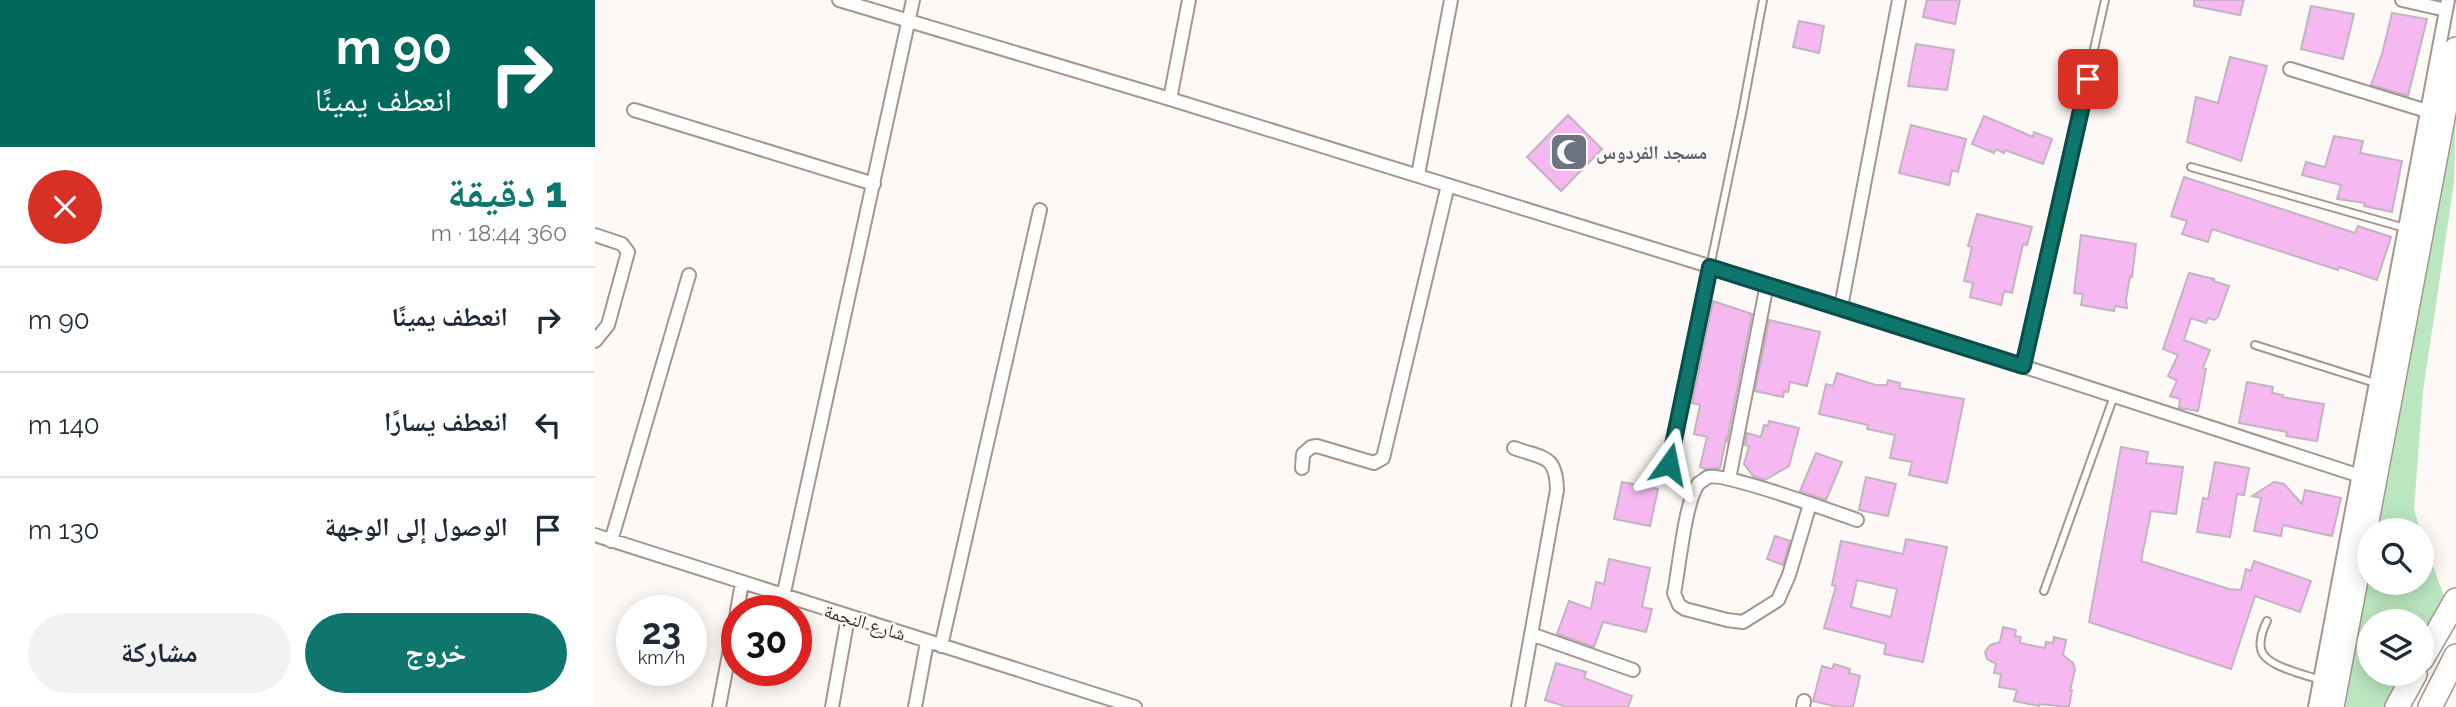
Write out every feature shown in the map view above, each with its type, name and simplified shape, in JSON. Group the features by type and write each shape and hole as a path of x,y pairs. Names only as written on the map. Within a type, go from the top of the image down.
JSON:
{"highway":[{"path":"2332,707 2456,49"},
{"path":"2434,638 2456,600"},
{"path":"2430,707 2456,656"},
{"path":"2397,707 2408,686"}],"street":[{"path":"839,0 1170,99 1841,307 2357,475"},
{"path":"783,595 913,0"},
{"path":"1170,99 1189,0"},
{"path":"1418,175 1451,0"},
{"path":"1841,307 1899,0"},
{"path":"2315,707 2447,5 2402,0"},
{"path":"2290,69 2427,111"},
{"path":"634,110 874,184"},
{"path":"1302,468 1303,454 1311,447 1317,446 1374,463 1383,458 1448,185"},
{"path":"941,646 1040,210"},
{"path":"595,236 622,244 628,252 608,325 595,341"},
{"path":"1669,464 1710,267"},
{"path":"611,541 689,275"},
{"path":"1729,479 1767,284"},
{"path":"1514,448 1550,461 1555,467 1557,490 1518,707"},
{"path":"1810,504 1789,575 1778,600 1743,622 1685,609 1679,605 1674,593 1691,499 1699,482 1708,477 1729,479 1810,504 1857,520"},
{"name":"شارع النجمة","path":"595,535 777,595"},
{"path":"740,595 742,583"},
{"name":"شارع النجمة","path":"812,606 1135,707"},
{"path":"832,707 848,617"},
{"path":"1531,635 1633,670"},
{"path":"915,707 927,642"},
{"path":"719,707 723,686"}],"lane":[{"path":"1710,267 1763,0"},
{"path":"2023,366 2105,0"},
{"path":"2191,167 2405,228"},
{"path":"2255,345 2375,383"},
{"path":"2044,591 2114,396"},
{"path":"2267,621 2261,637 2261,650 2268,662 2320,680"}],"green space":[{"path":"2456,105 2454,183 2423,391 2414,509 2417,518 2375,518"},
{"path":"2434,569 2444,596 2434,616 2434,609 2359,609 2361,595 2434,595"},
{"path":"2357,620 2357,686 2400,686 2390,707 2343,707"}],"building":[{"path":"1927,0 1960,0 1955,24 1923,17"},
{"path":"2194,0 2244,0 2240,15 2194,6"},
{"path":"2311,6 2354,14 2343,59 2301,49"},
{"path":"2392,13 2427,19 2408,96 2371,85"},
{"path":"1799,21 1824,26 1819,53 1793,47"},
{"path":"1916,44 1954,50 1947,90 1908,86"},
{"path":"2230,57 2267,66 2241,161 2187,142 2196,97 2218,103"},
{"path":"1568,115 1602,149 1561,191 1527,157"},
{"path":"1984,116 2033,137 2034,132 2052,139 2043,164 2005,150 2004,153 1996,149 1994,153 1972,144"},
{"path":"1911,125 1966,139 1958,172 1952,170 1949,185 1899,173"},
{"path":"2334,136 2363,141 2360,153 2402,161 2392,212 2364,206 2365,203 2337,199 2341,185 2302,175 2306,162 2325,167"},
{"path":"2184,177 2355,233 2358,226 2391,237 2377,280 2212,229 2208,242 2182,234 2187,221 2171,216"},
{"path":"1977,214 2032,227 2027,245 2023,244 2012,293 2004,291 2001,305 1970,297 1973,283 1964,281 1972,247 1968,246"},
{"path":"2081,235 2136,244 2126,300 2127,308 2115,306 2114,311 2081,305 2083,294 2074,293"},
{"path":"2189,273 2229,286 2218,317 2214,320 2208,318 2206,323 2191,318 2184,340 2210,350 2203,368 2206,369 2198,411 2179,408 2180,399 2170,396 2177,381 2168,376 2178,355 2163,349"},
{"path":"1713,301 1752,314 1720,468 1706,469 1700,467 1707,437 1694,434 1700,405 1692,403"},
{"path":"1769,320 1820,332 1807,386 1790,382 1788,392 1784,391 1783,397 1755,391"},
{"path":"1837,373 1876,385 1887,385 1888,380 1900,383 1899,388 1964,399 1947,483 1909,475 1912,462 1890,458 1895,435 1867,429 1868,425 1819,414 1826,384 1833,386"},
{"path":"2247,382 2273,387 2272,393 2283,395 2282,397 2324,404 2317,441 2239,423"},
{"path":"1769,421 1799,428 1789,466 1765,480 1753,476 1744,464 1749,446 1745,445 1747,433 1761,437 1764,425 1768,426"},
{"path":"2121,447 2148,452 2146,463 2183,467 2176,514 2151,511 2141,561 2229,589 2241,590 2246,569 2251,571 2254,561 2311,581 2300,612 2255,596 2231,669 2089,622"},
{"path":"1816,453 1842,462 1826,500 1800,491"},
{"path":"2215,462 2249,468 2244,495 2237,494 2230,537 2197,532 2203,498 2208,499"},
{"path":"1866,477 1896,484 1888,516 1859,510"},
{"path":"1622,482 1658,489 1650,526 1614,519"},
{"path":"2274,482 2284,484 2302,504 2305,490 2341,498 2332,536 2283,525 2281,536 2254,531 2261,498 2252,496"},
{"path":"1775,536 1790,541 1783,565 1767,559"},
{"path":"1906,539 1947,547 1923,662 1884,654 1886,644 1824,628 1836,586 1832,585 1841,541 1903,554","holes":["1857,580 1897,589 1891,617 1851,607"]},
{"path":"1609,559 1650,568 1642,607 1652,609 1646,632 1603,622 1594,647 1557,634 1569,601 1591,609 1596,582 1604,584"},
{"path":"2003,627 2016,630 2015,636 2021,637 2020,643 2045,648 2046,642 2053,643 2054,637 2066,640 2063,655 2073,663 2075,670 2069,707 2039,706 2014,701 2017,690 1999,687 2001,674 1994,673 1996,664 1987,659 1985,652 1990,645 2000,642"},
{"path":"1556,663 1586,672 1584,678 1632,696 1628,707 1567,707 1545,700"},
{"path":"1834,664 1850,669 1849,673 1860,676 1853,707 1838,707 1813,701 1822,666 1832,669"}],"place":[{"name":"مسجد الفردوس","path":"1569,152"}],"route":[{"path":"1669,464 1710,267 2023,366 2088,79"}]}
